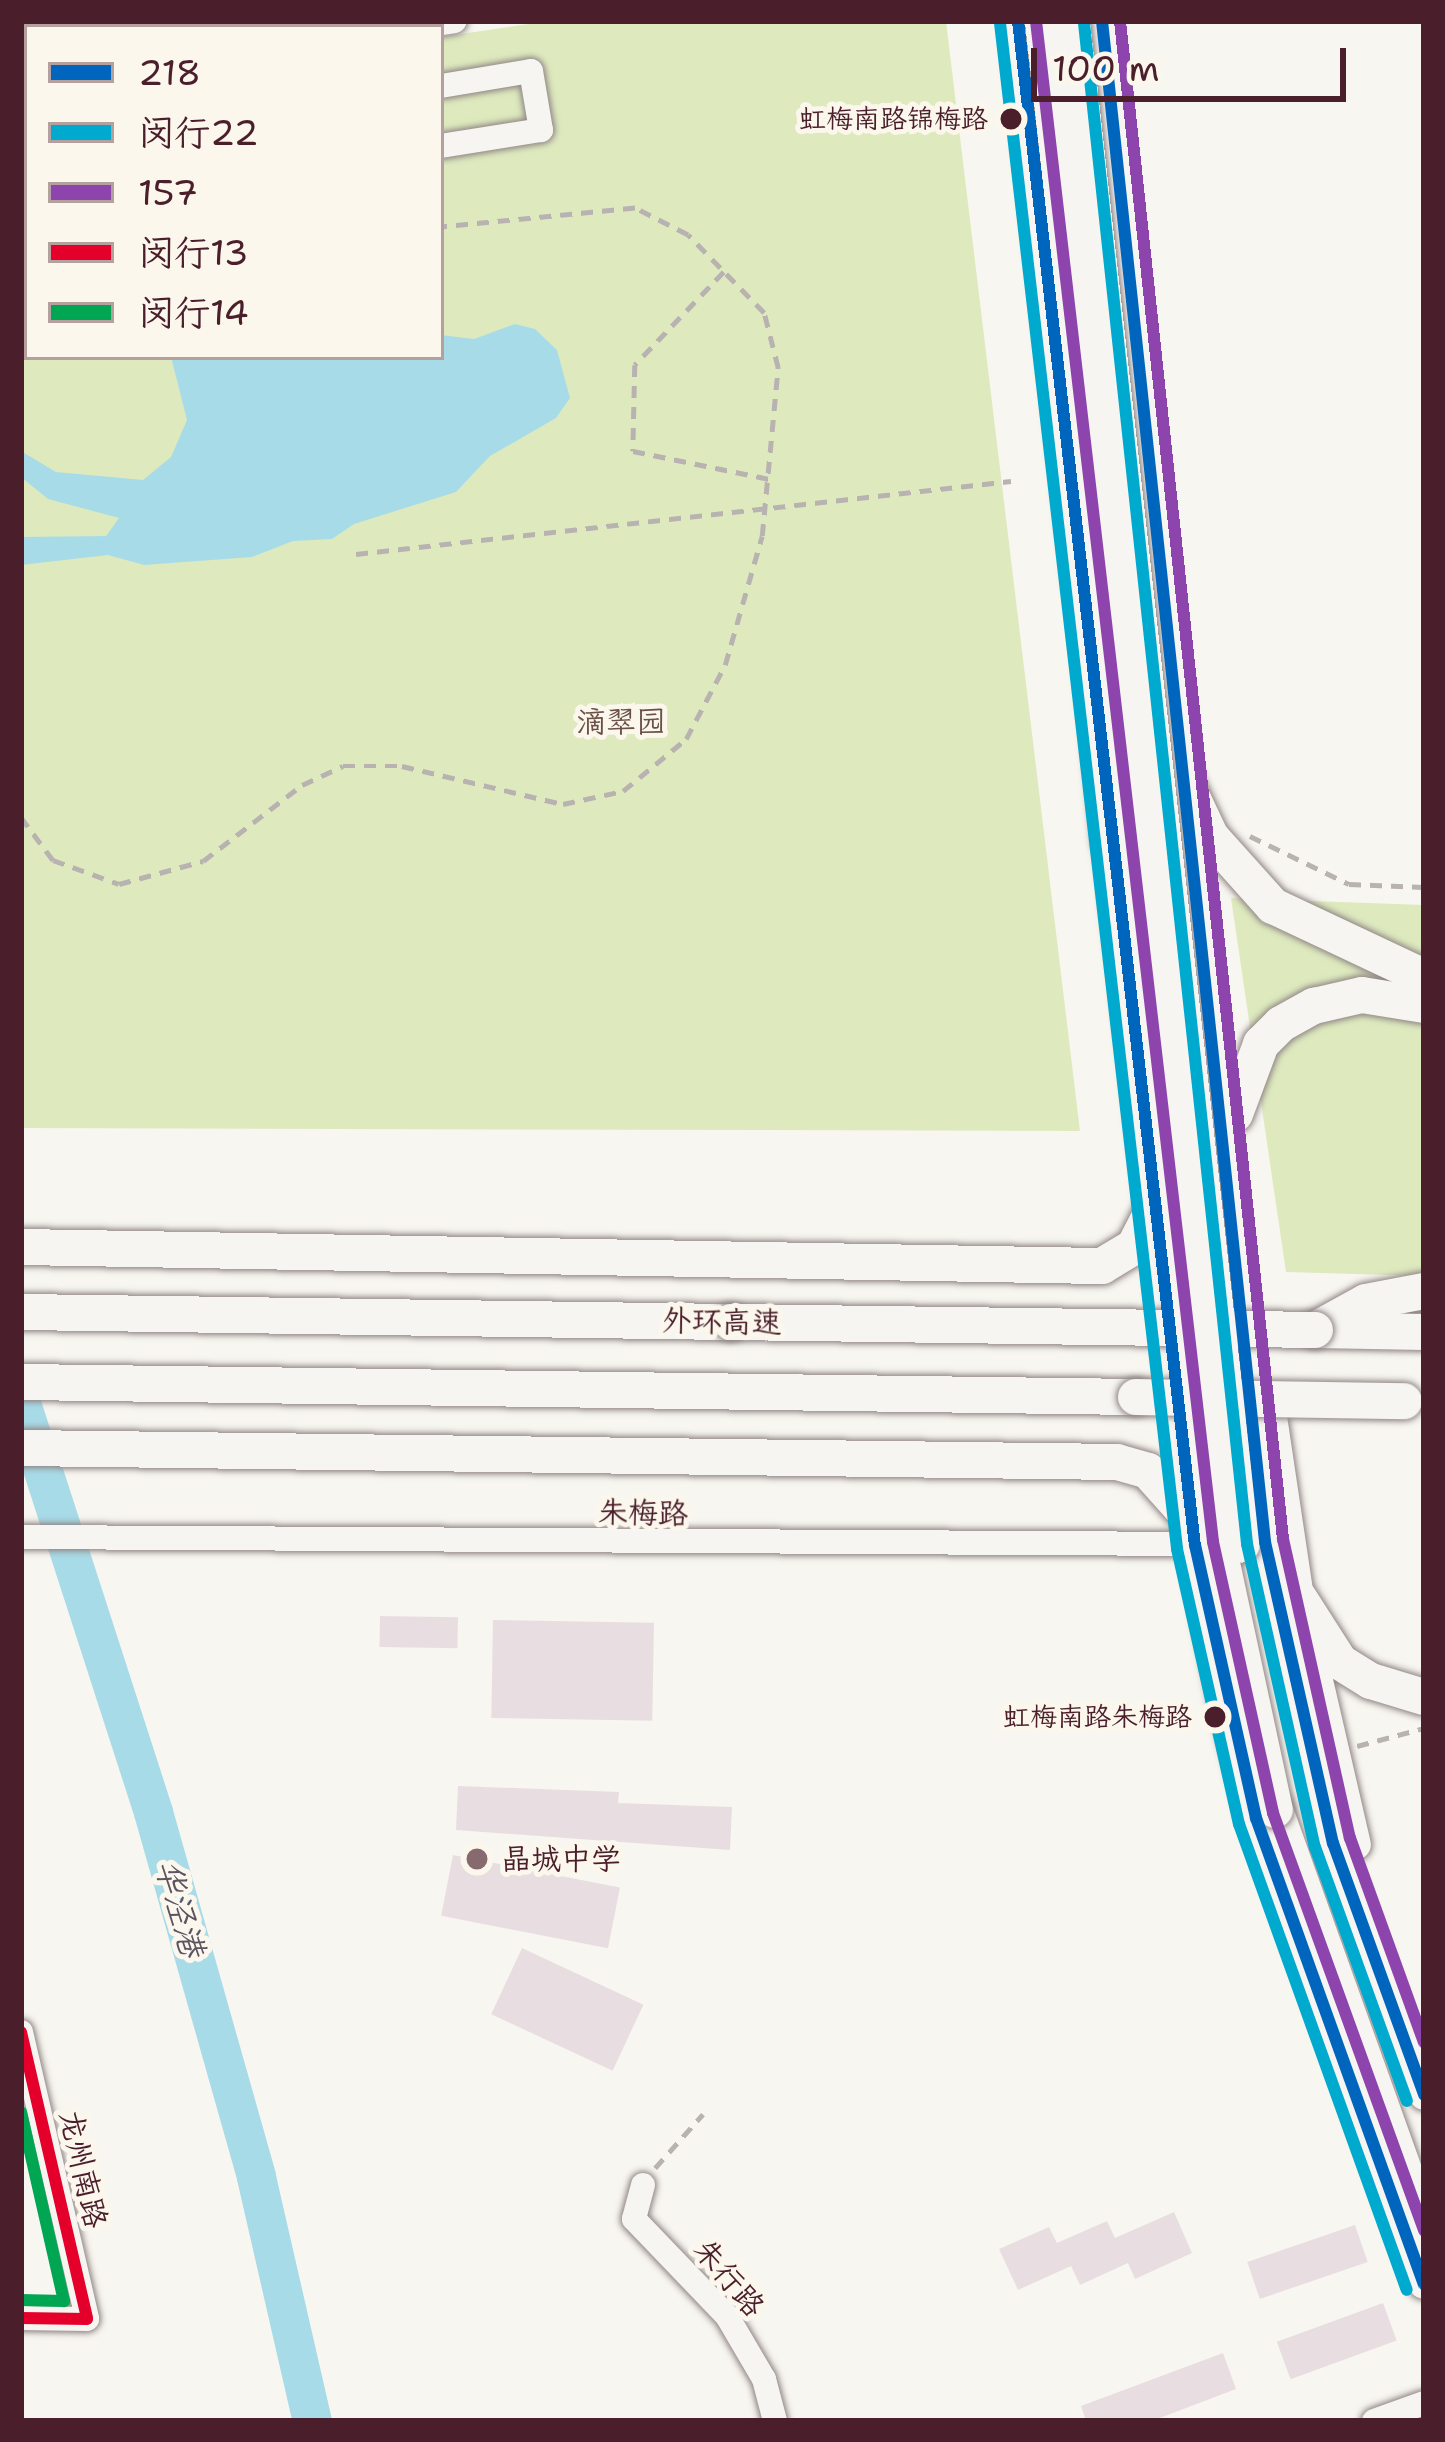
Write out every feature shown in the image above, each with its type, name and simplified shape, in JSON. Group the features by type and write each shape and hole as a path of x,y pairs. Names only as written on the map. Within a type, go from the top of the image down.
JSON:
{"highway":[{"path":"1029,21 1078,465 1111,842"},
{"path":"1043,21 1208,1498 1275,1810 1424,2226"},
{"path":"1072,21 1233,1493 1297,1800 1424,2162"},
{"path":"1184,780 1211,837 1273,906 1419,994"},
{"path":"1235,1114 1261,1044 1282,1024 1314,1006 1362,995 1419,994"},
{"path":"29,1247 1102,1266 1134,1247 1153,1210"},
{"path":"1315,1330 1366,1302 1424,1291"},
{"name":"外环高速","path":"21,1312 1424,1332"},
{"path":"21,1382 1418,1405"},
{"path":"21,1448 1117,1462 1161,1481 1193,1532"},
{"path":"1299,1598 1340,1662 1371,1681 1424,1697"}],"main road":[{"path":"1018,21 1193,1532 1256,1818 1424,2284"},
{"path":"1102,21 1264,1542 1328,1823 1420,2085"},
{"path":"1191,847 1210,905 1299,1598 1335,1766 1424,2038 1420,2085"}],"street":[{"path":"444,85 531,70 542,130 444,146"},
{"name":"朱梅路","path":"22,1537 1193,1532 1264,1542"},
{"name":"龙州南路","path":"21,2032 87,2319 21,2318"},
{"name":"朱行路","path":"643,2185 634,2219 727,2316 764,2379 775,2421"},
{"path":"1374,2421 1424,2403"}],"path":[{"path":"21,817 53,860 119,884 203,861 302,785 343,766 401,766 563,804 622,791 667,760 709,704 740,617 765,508 775,341 764,313 688,235 635,208 444,227"},
{"path":"725,271 635,365 633,451 769,479"},
{"path":"356,554 1011,481"},
{"path":"1245,833 1348,884 1424,887"},
{"path":"1235,836 1245,849"},
{"path":"1335,1766 1357,1746 1424,1728"},
{"path":"643,2185 703,2114"}],"green space":[{"name":"滴翠园","path":"549,21 946,21 1080,1131 21,1128 21,101 24,360 444,360 444,37"},
{"path":"1231,898 1424,905 1424,1276 1286,1272"}],"water":[{"path":"515,324 535,329 557,350 570,398 556,418 490,456 456,492 354,524 332,539 293,541 252,557 144,565 108,555 21,565 21,537 106,536 119,518 48,499 21,477 21,451 56,472 143,480 171,457 187,420 172,360 444,360 444,335 474,339"}],"building":[{"path":"380,1616 458,1617 457,1648 379,1647"},
{"path":"493,1620 654,1623 652,1721 491,1718"},
{"path":"458,1786 619,1792 618,1803 732,1807 730,1850 456,1830"},
{"path":"453,1855 620,1887 608,1948 441,1916"},
{"path":"522,1948 643,2005 613,2071 491,2014"},
{"path":"1174,2212 1192,2253 1135,2279 1128,2263 1080,2285 1071,2266 1018,2290 999,2249 1049,2227 1057,2243 1107,2221 1115,2238"},
{"path":"1355,2225 1368,2262 1260,2299 1247,2262"},
{"path":"1383,2303 1397,2341 1290,2379 1277,2342"},
{"path":"1223,2353 1236,2389 1152,2421 1086,2421 1081,2406"}],"waterway":[{"name":"华泾港","path":"21,1403 153,1812 256,2177 312,2421"}],"transit line":[{"name":"218","path":"1018,21 1195,1545 1256,1818 1424,2284"},
{"name":"157","path":"1036,21 1213,1542 1273,1813 1424,2231"},
{"name":"218","path":"1102,21 1265,1542 1333,1843 1424,2095"},
{"name":"157","path":"1120,21 1283,1539 1350,1838 1424,2042"},
{"name":"闵行22","path":"1000,23 1177,1549 1239,1824 1407,2290"},
{"name":"闵行22","path":"1084,23 1247,1544 1315,1847 1407,2101"},
{"name":"闵行13","path":"21,2032 87,2319 21,2318"},
{"name":"闵行14","path":"21,2112 64,2301 21,2300"}],"place":[{"name":"虹梅南路锦梅路","path":"1011,119"},
{"name":"虹梅南路朱梅路","path":"1215,1717"},
{"name":"晶城中学","path":"477,1859"}]}
